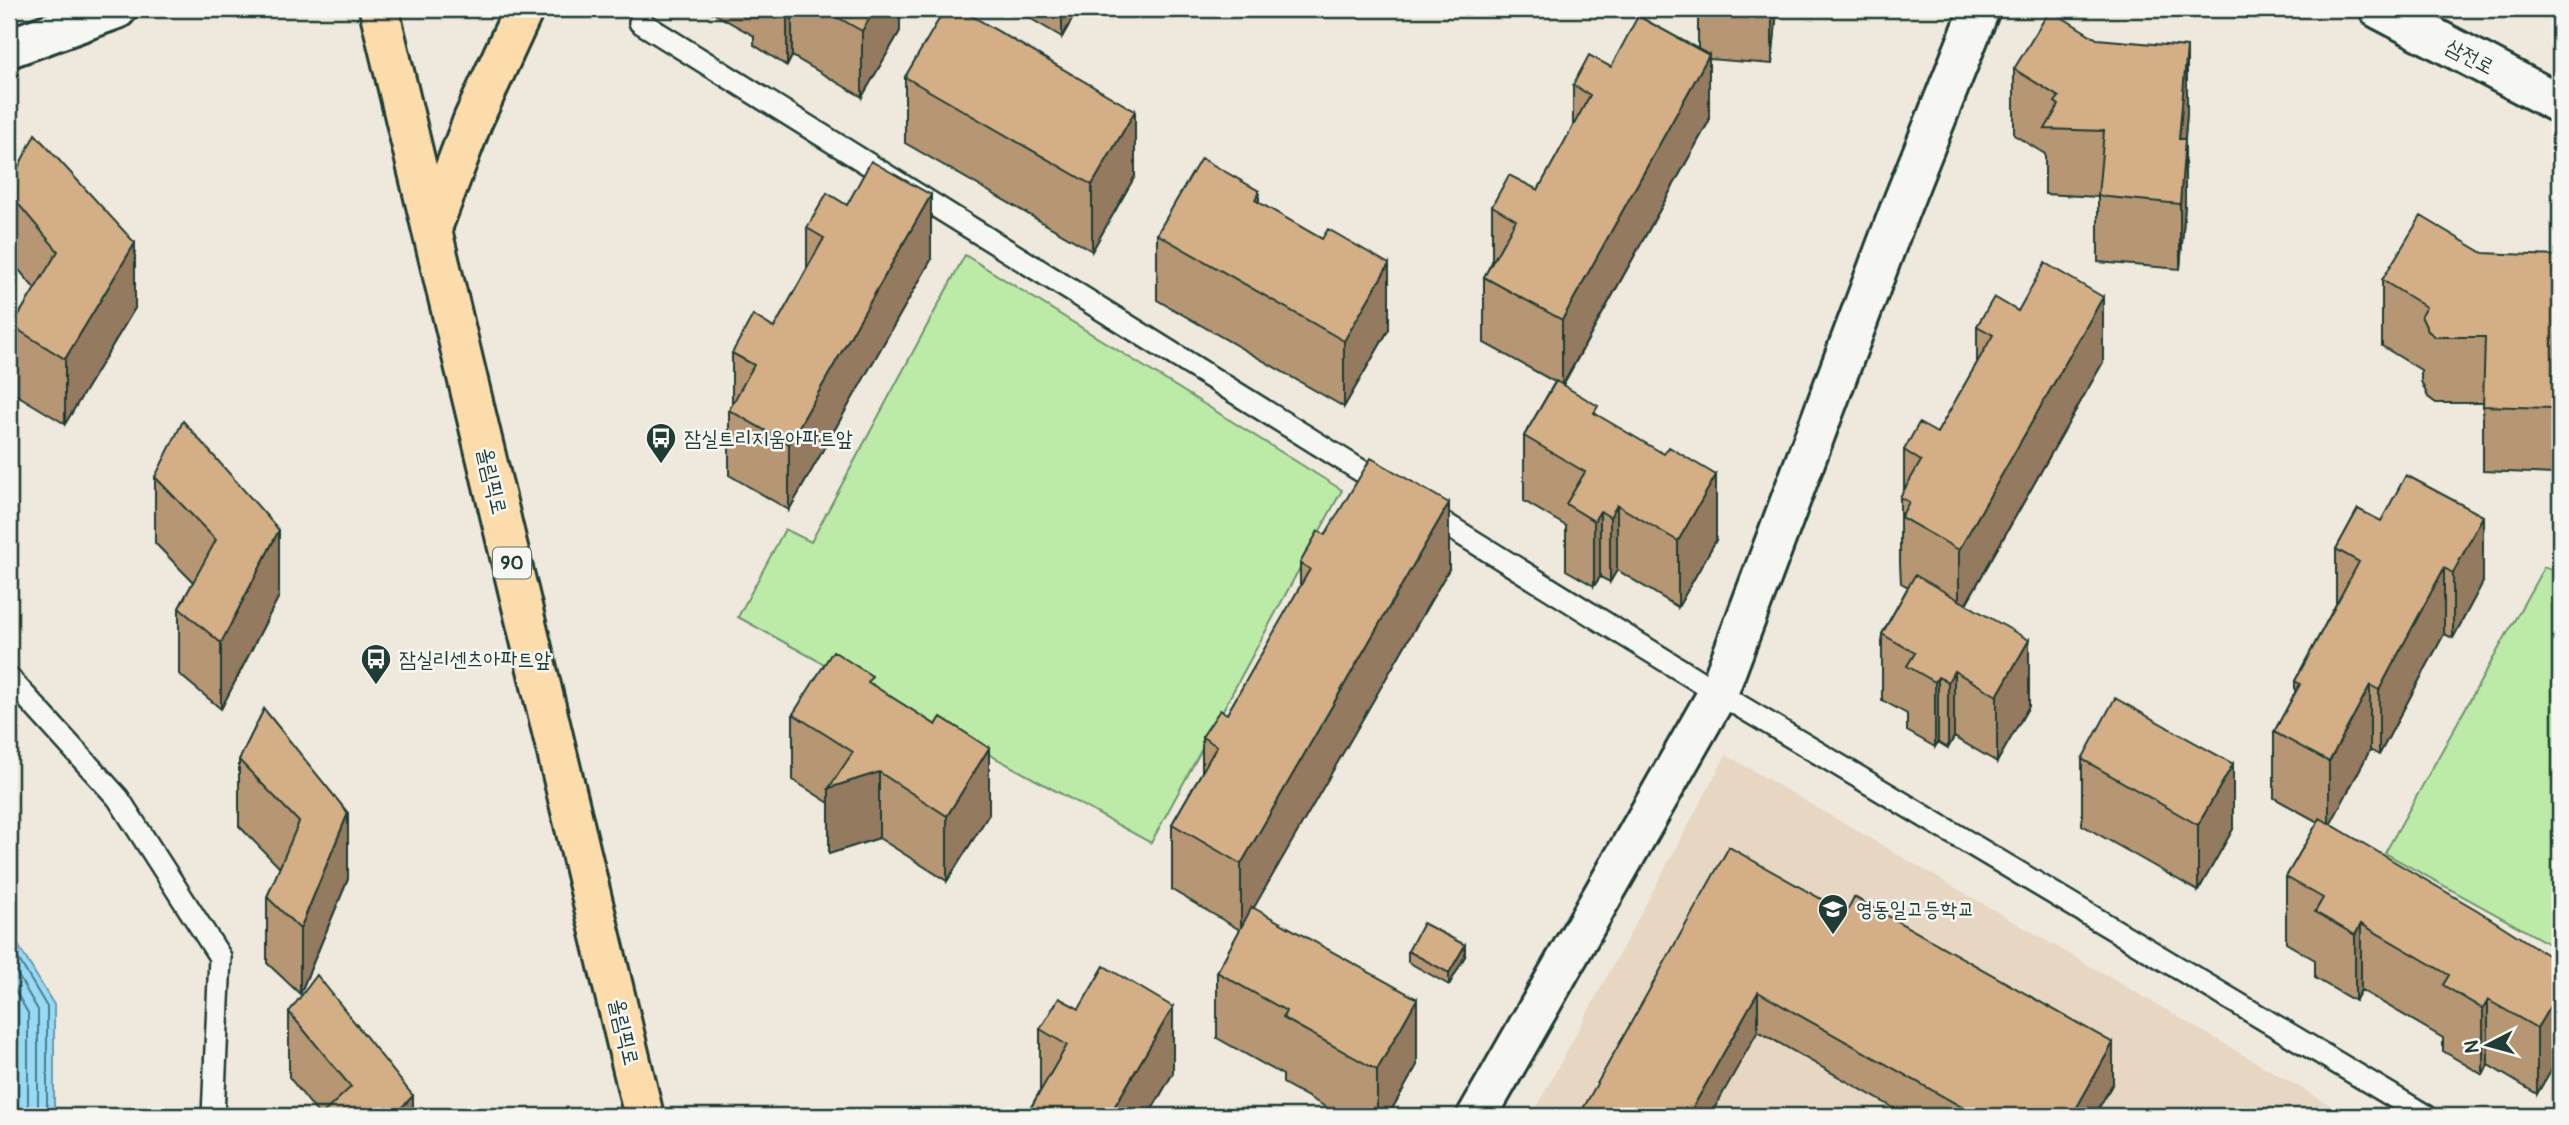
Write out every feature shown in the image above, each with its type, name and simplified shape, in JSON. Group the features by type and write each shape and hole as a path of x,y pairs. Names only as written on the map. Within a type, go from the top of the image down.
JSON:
{"main road":[{"name":"올림픽로","path":"379,9 644,1116"},
{"path":"432,228 473,120 524,9"}],"street":[{"path":"9,48 117,9"},
{"path":"1477,1116 1718,693 1900,209 1980,9"},
{"name":"삼전로","path":"2379,9 2560,104"}],"lane":[{"path":"640,22 1718,693 2426,1116"},
{"path":"9,678 118,798 220,957 213,1116"}],"shaded area":[{"name":"영동일고등학교","path":"1726,755 2349,1116 1532,1116"}],"green space":[{"path":"965,255 1342,490 1151,843 738,617 785,529 811,542"},
{"path":"2544,567 2560,573 2560,950 2385,853"}],"water":[{"path":"9,930 54,1005 54,1116 9,1116"}],"building":[{"path":"823,9 875,9 862,31"},
{"path":"945,9 960,9 1135,111 1092,185 905,77"},
{"path":"2050,10 2097,39 2187,47 2179,139 2185,139 2180,204 2098,196 2104,131 2045,129 2059,105 2055,102 2059,97 2014,69"},
{"path":"1638,16 1709,55 1562,320 1484,277 1516,220 1492,206 1509,175 1538,190 1590,95 1573,85 1589,55 1611,67"},
{"path":"35,134 135,243 65,359 12,326 58,251 9,193 9,186"},
{"path":"1201,158 1259,191 1255,200 1322,239 1328,229 1389,264 1344,341 1157,234"},
{"path":"871,161 931,195 789,444 729,410 754,365 732,353 753,315 774,328 824,238 807,228 827,193 847,205"},
{"path":"2421,216 2483,253 2559,256 2553,408 2483,406 2485,337 2436,337 2428,331 2421,316 2426,307 2382,280"},
{"path":"2045,263 2103,297 1959,550 1901,517 1909,502 1900,497 1921,461 1904,450 1919,423 1937,433 1993,335 1977,326 1994,297 2018,311"},
{"path":"1556,381 1598,406 1594,413 1664,454 1669,447 1716,475 1678,541 1617,505 1610,517 1600,511 1594,521 1566,504 1585,472 1524,436"},
{"path":"183,421 279,530 221,643 179,608 216,540 155,477"},
{"path":"1371,458 1449,503 1241,864 1172,824 1217,746 1202,737 1220,710 1227,714 1310,569 1300,563 1318,531 1325,535"},
{"path":"2406,475 2483,516 2453,573 2444,568 2379,690 2370,685 2329,762 2274,732 2300,684 2295,681 2359,562 2336,549 2358,509 2381,521"},
{"path":"1915,575 2029,640 1997,696 1954,671 1948,682 1938,677 1935,682 1907,666 1915,653 1882,634"},
{"path":"833,651 872,676 868,682 936,725 941,717 989,748 947,816 879,772 829,788 853,752 793,714"},
{"path":"2115,698 2233,764 2198,825 2082,759"},
{"path":"264,709 348,813 300,929 267,897 299,822 239,760"},
{"path":"2320,818 2477,910 2560,963 2560,989 2537,1028 2488,1000 2483,1009 2443,985 2449,975 2361,924 2355,935 2315,912 2323,898 2286,877"},
{"path":"1729,847 1846,913 1854,897 2113,1043 2072,1116 1973,1116 1974,1114 1758,992 1688,1116 1579,1116"},
{"path":"1252,907 1417,999 1377,1070 1283,1018 1286,1011 1217,972"},
{"path":"1423,923 1465,945 1449,973 1408,951"},
{"path":"1104,966 1173,1007 1109,1116 1026,1116 1067,1045 1040,1029 1059,998 1079,1009"},
{"path":"317,975 413,1096 393,1116 320,1116 351,1087 289,1012"}],"place":[{"name":"잠실트리지움아파트앞","path":"661,465"},
{"name":"잠실리센츠아파트앞","path":"376,686"},
{"name":"영동일고등학교","path":"1833,936"}]}
